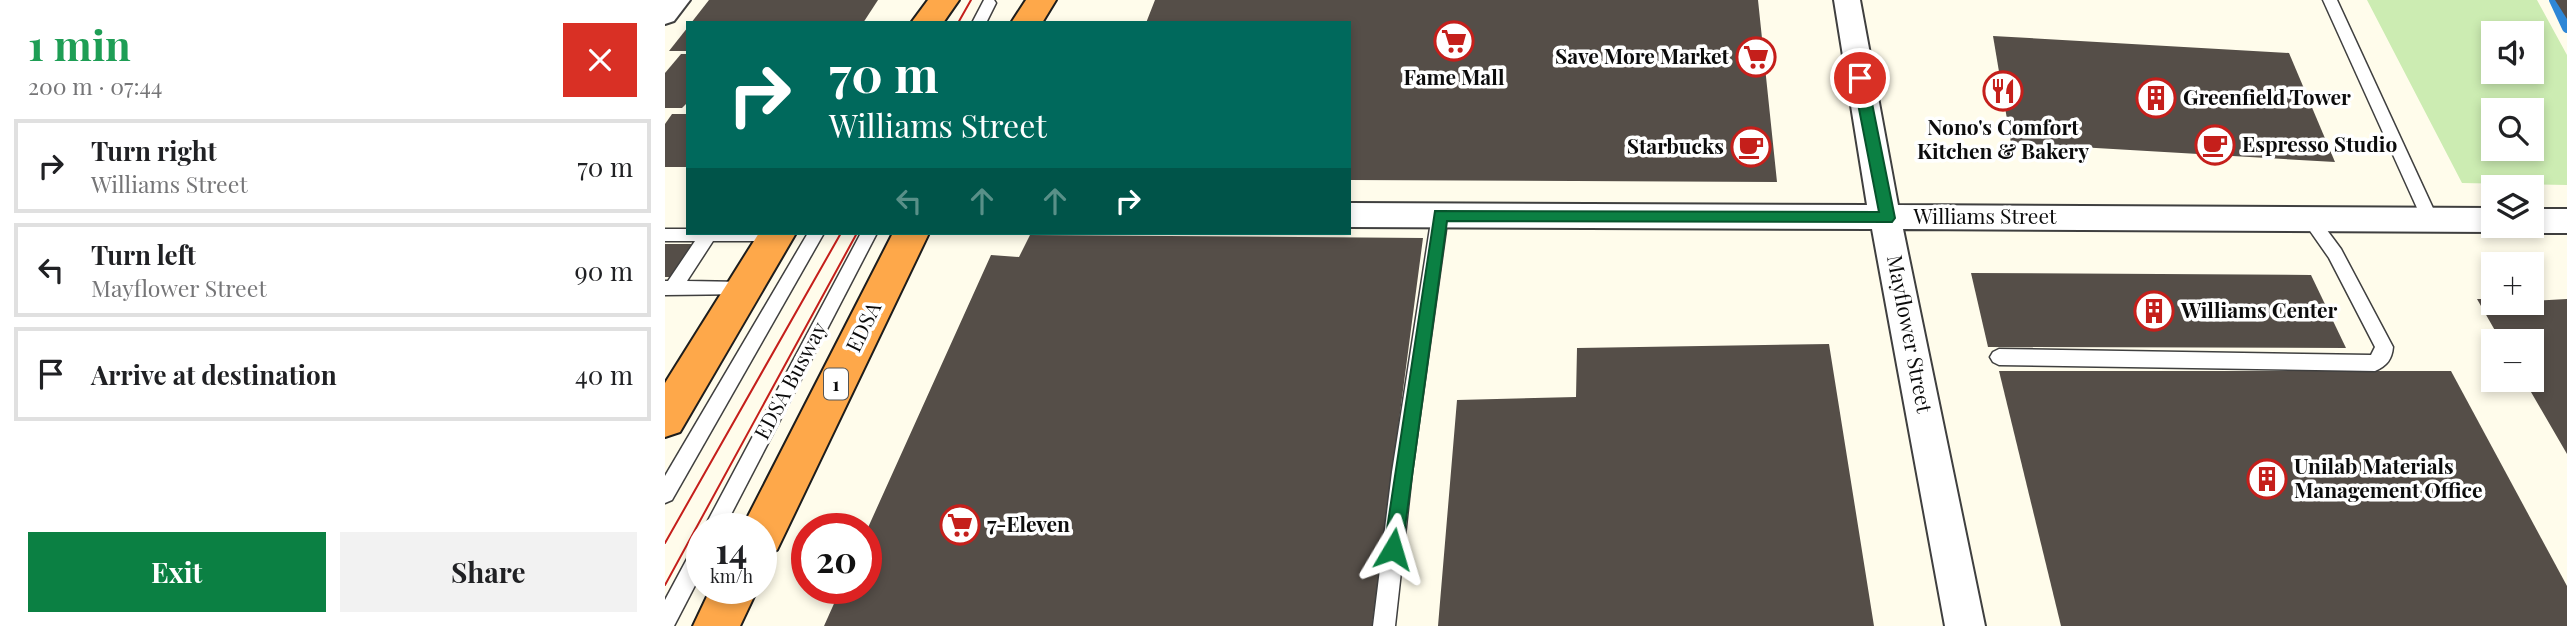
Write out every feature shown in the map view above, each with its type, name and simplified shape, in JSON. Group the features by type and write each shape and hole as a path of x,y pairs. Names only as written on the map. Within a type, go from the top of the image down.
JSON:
{"highway":[{"path":"901,21 911,0"},
{"path":"928,21 947,0"},
{"path":"1027,21 1041,0"},
{"path":"665,419 776,235"},
{"name":"EDSA","path":"772,513 910,235"},
{"path":"716,626 727,604"}],"street":[{"path":"665,15 677,0"},
{"name":"Mayflower Street","path":"1847,0 1878,181 1965,626"},
{"name":"Williams Street","path":"1351,215 2481,220"},
{"path":"2544,221 2567,221"}],"lane":[{"path":"938,21 947,0"},
{"path":"2329,0 2430,219"},
{"path":"982,21 1001,9"},
{"path":"1384,626 1402,472 1440,215"},
{"path":"1999,357 2375,363 2383,356 2384,347 2335,254 2309,218"},
{"path":"665,235 708,235"},
{"path":"669,288 708,235"},
{"path":"665,494 814,235"},
{"name":"EDSA Busway","path":"722,513 868,235"},
{"path":"669,288 744,289"},
{"path":"665,621 686,581"}],"green space":[{"path":"2367,0 2537,0 2567,55 2567,185 2544,185 2544,175 2481,175 2481,183 2462,183"}],"building":[{"path":"709,0 878,0 864,21 693,21"},
{"path":"1155,0 1758,0 1777,182 1351,180 1351,21 1147,21"},
{"path":"2555,0 2567,0 2567,19"},
{"path":"686,30 686,51 669,51"},
{"name":"Greenfield Tower","path":"1993,36 2289,53 2335,162 2011,143"},
{"path":"681,54 686,54 686,104 682,108 665,108 665,73"},
{"path":"672,114 686,114 686,167 665,167 665,124"},
{"path":"1030,235 1423,238 1372,626 824,626 834,604 882,604 882,513 875,513 991,255 1019,257"},
{"path":"665,244 692,244 670,277 665,277"},
{"name":"Williams Center","path":"1971,273 2311,275 2346,348 1988,347"},
{"path":"2567,299 2567,454 2531,392 2544,392 2544,329 2494,329 2486,315 2544,315 2544,300"},
{"path":"1829,344 1874,626 1438,626 1457,400 1576,397 1577,348"},
{"name":"Unilab Materials Management Office","path":"1999,371 2451,371 2567,586 2567,626 2061,626"}],"waterway":[{"path":"2554,0 2567,28"}],"tram line":[{"path":"959,21 971,0"},
{"path":"665,543 840,235"},
{"path":"665,585 856,235"}],"place":[{"name":"Fame Mall","path":"1454,41"},
{"name":"Save More Market","path":"1756,57"},
{"name":"Nono's Comfort Kitchen & Bakery","path":"2003,91"},
{"name":"Greenfield Tower","path":"2156,98"},
{"name":"Espresso Studio","path":"2215,145"},
{"name":"Starbucks","path":"1751,147"},
{"name":"Williams Center","path":"2154,311"},
{"name":"Unilab Materials Management Office","path":"2267,479"},
{"name":"7-Eleven","path":"960,525"}],"route":[{"path":"1393,549 1440,215 1887,218 1860,78"}]}
